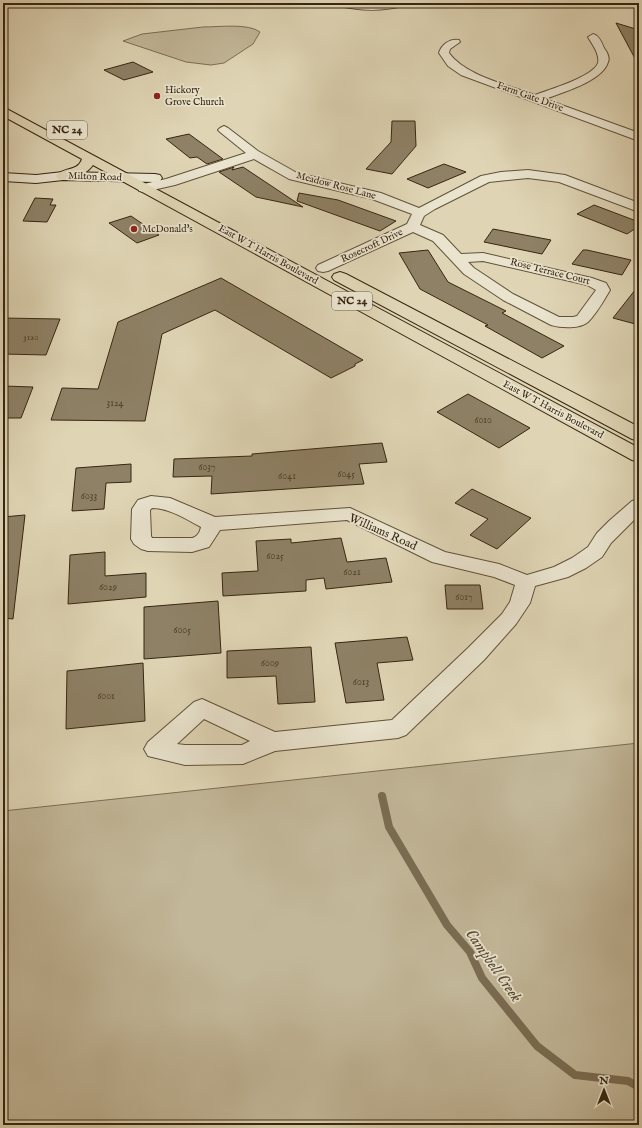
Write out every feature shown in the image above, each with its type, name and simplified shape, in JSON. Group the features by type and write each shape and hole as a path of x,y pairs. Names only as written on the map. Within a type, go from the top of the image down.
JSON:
{"main road":[{"name":"East W T Harris Boulevard","path":"3,111 126,178 155,183 251,230"},
{"path":"62,176 83,168 87,165 89,158"},
{"name":"East W T Harris Boulevard","path":"131,163 155,183 639,456"},
{"name":"East W T Harris Boulevard","path":"291,251 639,436"}],"street":[{"path":"338,3 375,8 402,3"},
{"path":"534,99 590,76 600,68 604,57 593,38"},
{"name":"Farm Gate Drive","path":"455,42 445,48 444,53 452,64 460,70 476,78 639,137"},
{"name":"Meadow Rose Lane","path":"224,130 254,154 293,176 376,196 421,213"},
{"path":"155,183 246,159 254,154"},
{"name":"Rosecroft Drive","path":"323,268 412,227 421,213 430,206 485,179 516,174 542,175 561,178 639,208"},
{"name":"Milton Road","path":"3,178 36,179 62,176 126,178"},
{"name":"Milton Road","path":"36,179 62,184 155,183"},
{"name":"Rose Terrace Court","path":"412,227 438,238 469,271 508,297 556,322 575,322 582,319 603,290 601,286 592,282 492,258 457,258"},
{"path":"273,742 398,729 476,654 509,618 520,603 526,582 561,572 579,563 595,552 604,538 616,525 639,505"},
{"name":"Williams Road","path":"212,524 350,514 439,557 500,571 526,582"}],"shaded area":[{"path":"241,26 255,29 260,32 253,44 224,63 211,65 186,62 123,41 142,34 203,27"},
{"path":"639,743 639,1125 3,1125 3,811"}],"building":[{"path":"616,23 639,30 639,66"},
{"path":"133,62 153,72 124,80 104,70"},
{"path":"392,121 415,121 416,146 392,174 366,169 391,142"},
{"path":"189,134 223,159 207,164 197,157 190,158 166,139"},
{"path":"444,164 466,172 428,188 407,179"},
{"path":"234,167 232,170 243,167 303,207 256,197 219,172"},
{"path":"299,193 338,200 396,221 380,231 297,201"},
{"path":"35,198 53,199 50,205 56,205 47,222 23,221"},
{"path":"594,205 639,222 639,226 627,234 577,214"},
{"name":"McDonald's","path":"131,216 159,235 137,243 109,223"},
{"path":"493,229 551,240 542,254 484,242"},
{"path":"428,250 448,282 506,311 502,313 564,346 542,358 485,326 488,325 420,289 399,253"},
{"path":"583,250 631,260 622,275 572,264"},
{"path":"221,278 363,360 355,364 355,366 331,378 215,310 162,334 145,421 51,420 62,388 98,389 118,322"},
{"path":"639,285 639,325 613,318"},
{"path":"3,318 60,319 46,355 3,354"},
{"path":"3,386 33,387 21,418 3,418"},
{"path":"468,394 530,428 499,448 437,412"},
{"path":"382,443 387,462 359,464 364,484 211,494 212,476 173,477 174,459 252,456 252,454"},
{"path":"131,464 131,482 106,483 104,509 72,511 76,468"},
{"path":"472,489 531,518 497,549 470,535 488,519 455,503"},
{"path":"25,515 13,619 3,618 3,517"},
{"path":"341,538 347,562 386,558 392,582 326,589 324,578 306,580 306,591 223,596 222,573 258,571 256,541 291,539 291,543"},
{"path":"105,552 105,576 146,573 146,597 68,604 70,555"},
{"path":"445,585 480,585 483,609 447,609"},
{"path":"218,601 221,653 144,659 144,607"},
{"path":"407,637 413,660 377,663 384,700 346,703 335,643"},
{"path":"311,647 315,702 278,704 276,676 227,678 227,651"},
{"path":"143,663 145,721 66,729 67,671"}],"waterway":[{"name":"Campbell Creek","path":"382,796 389,827 447,925 470,952 482,978 537,1046 575,1075 628,1081 639,1087"}],"place":[{"name":"Hickory Grove Church","path":"157,96"},
{"name":"McDonald's","path":"134,229"}]}
